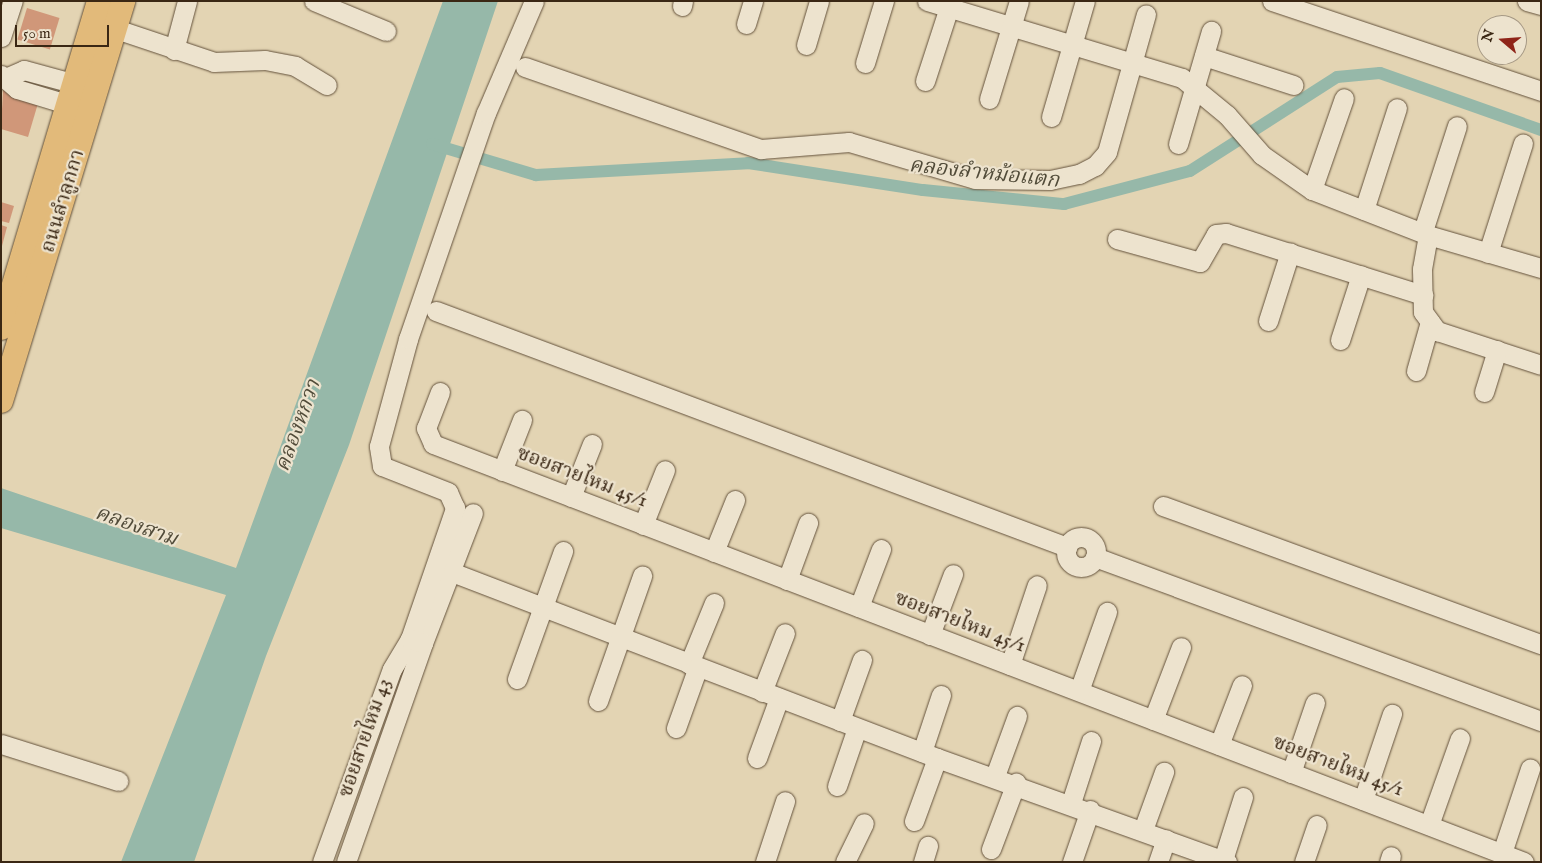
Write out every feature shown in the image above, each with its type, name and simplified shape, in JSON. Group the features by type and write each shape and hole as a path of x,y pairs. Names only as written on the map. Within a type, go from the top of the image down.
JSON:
{"main road":[{"name":"ถนนลำลูกกา","path":"1,328 73,94 99,1"},
{"name":"ถนนลำลูกกา","path":"1,401 124,1"}],"street":[{"path":"1,38 12,1"},
{"path":"174,50 188,1"},
{"path":"314,1 386,31"},
{"path":"416,641 436,566 455,508 454,497 382,466 378,455 408,339 486,113 534,1"},
{"path":"746,24 753,1"},
{"path":"806,45 819,1"},
{"path":"865,63 884,1"},
{"path":"927,1 950,4 1011,27 1182,78 1227,115 1262,155 1312,190 1426,233 1541,268"},
{"path":"990,99 1019,1"},
{"path":"1051,117 1086,1"},
{"path":"1272,1 1541,91"},
{"path":"1527,1 1541,5"},
{"path":"925,81 950,4"},
{"path":"524,67 761,149 849,142 960,176 1019,182 1079,174 1095,166 1107,152 1135,64 1146,14"},
{"path":"116,29 214,62 265,60 295,66 327,85"},
{"path":"1178,144 1211,31"},
{"path":"1204,56 1293,85"},
{"path":"5,76 17,89 73,94"},
{"path":"1312,190 1344,98"},
{"path":"1364,210 1397,108"},
{"path":"1457,126 1426,233 1423,312 1437,331 1541,365"},
{"path":"1488,253 1523,143"},
{"path":"1118,240 1193,262 1200,262 1207,255 1216,234 1226,233 1423,295"},
{"path":"1268,321 1290,252"},
{"path":"1340,340 1361,275"},
{"path":"436,311 1067,547 1067,557 1078,566 1095,557 1541,721"},
{"path":"1416,372 1430,322"},
{"path":"1484,392 1497,350"},
{"name":"ซอยสายไหม 45/1","path":"440,392 427,437 433,444 1524,862"},
{"path":"502,471 522,420"},
{"path":"571,497 592,444"},
{"path":"643,525 665,470"},
{"path":"714,552 735,500"},
{"path":"1163,506 1541,644"},
{"path":"322,862 392,669 416,641 453,573 473,513"},
{"path":"787,580 808,523"},
{"path":"859,608 881,549"},
{"path":"517,679 563,551"},
{"path":"436,566 929,755 1016,783 1225,861 1243,797"},
{"path":"930,635 953,574"},
{"path":"598,702 642,576"},
{"path":"1010,665 1037,585"},
{"path":"676,728 714,603"},
{"path":"1079,691 1107,612"},
{"path":"757,758 785,633"},
{"name":"ซอยสายไหม 43","path":"346,862 416,641"},
{"path":"1153,720 1181,647"},
{"path":"836,786 862,660"},
{"path":"1219,745 1242,685"},
{"path":"914,821 941,695"},
{"path":"1291,773 1315,703"},
{"path":"1363,800 1392,714"},
{"path":"995,776 1016,716"},
{"path":"1429,825 1460,738"},
{"path":"1071,803 1091,741"},
{"path":"1,744 118,781"},
{"path":"1502,853 1530,769"},
{"path":"1143,830 1164,772"},
{"path":"991,849 1016,783"},
{"path":"765,862 785,801"},
{"path":"1072,862 1090,810"},
{"path":"844,862 864,824"},
{"path":"1304,862 1317,825"},
{"path":"1158,862 1166,839"}],"water":[{"name":"คลองหกวา","path":"443,1 498,1 349,445 266,656 194,862 121,862 226,595 1,528 1,488 236,568"}],"building":[{"path":"27,8 60,18 50,49 17,40"},
{"path":"3,90 39,100 28,137 1,129"},
{"path":"1,202 14,206 9,223 1,221"},
{"path":"1,225 7,227 2,246 1,246"}],"waterway":[{"name":"คลองลำหม้อแตก","path":"432,144 536,175 748,163 923,190 1064,204 1190,171 1337,77 1380,73 1541,130"}],"water label":[{"name":"คลองสาม","path":"136,527"}]}
